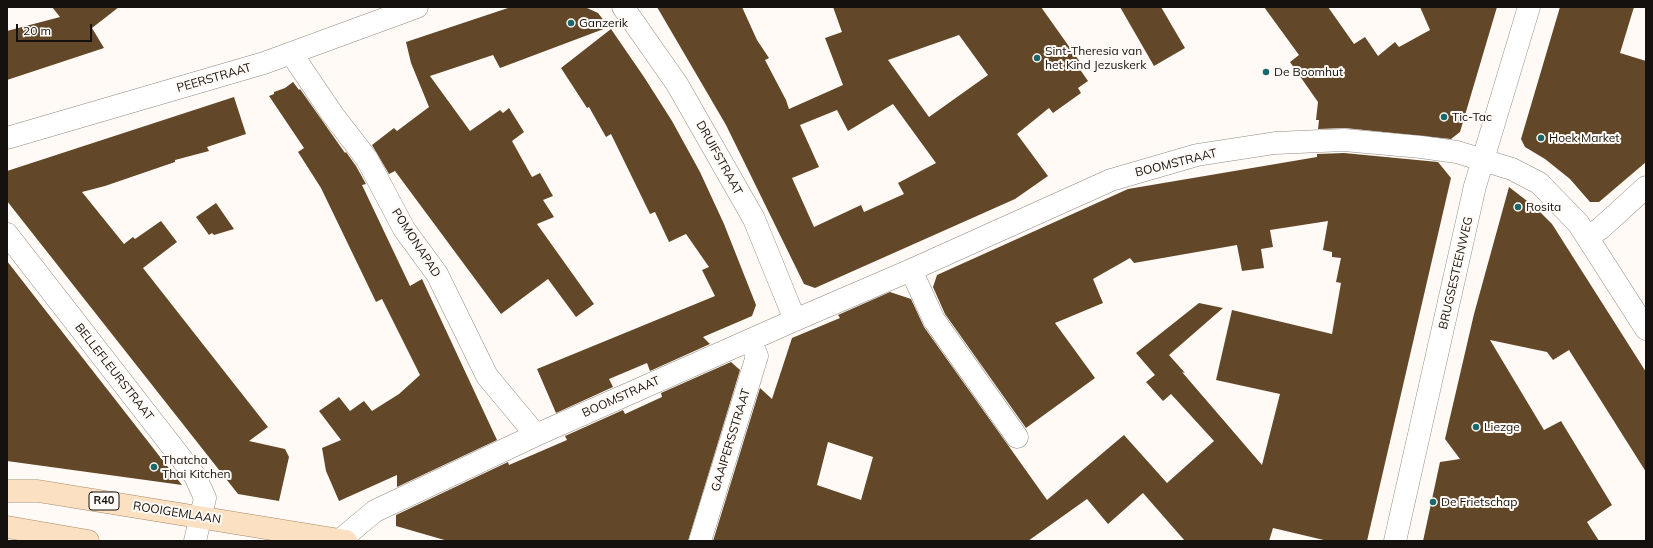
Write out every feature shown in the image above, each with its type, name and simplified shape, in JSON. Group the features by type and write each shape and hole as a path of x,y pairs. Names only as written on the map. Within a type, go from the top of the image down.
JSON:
{"main road":[{"name":"ROOIGEMLAAN","path":"7,491 38,491 342,541"},
{"path":"7,527 88,541"}],"street":[{"name":"PEERSTRAAT","path":"7,138 264,63 417,7"},
{"name":"DRUIFSTRAAT","path":"623,7 677,84 754,219 795,320"},
{"name":"BRUGSESTEENWEG","path":"1395,541 1475,186 1529,7"},
{"name":"POMONAPAD","path":"290,53 333,115 367,159 404,229 437,274 487,376 536,435"},
{"name":"BOOMSTRAAT","path":"342,541 375,511 536,435 1111,180 1197,155 1275,143 1344,140 1457,152 1512,169 1539,183 1568,211 1588,237 1646,329"},
{"path":"1588,237 1601,228 1646,187"},
{"name":"BELLEFLEURSTRAAT","path":"7,234 195,476 205,498 195,541"},
{"path":"911,270 934,320 1017,437"},
{"name":"GAAIPERSSTRAAT","path":"700,541 757,356 750,340"}],"building":[{"path":"52,7 119,7 92,28 104,48 7,80 7,31 60,17"},
{"path":"511,7 585,7 598,13 609,27 500,68 493,55 430,76 470,131 500,110 503,113 509,108 524,132 512,141 532,177 540,173 553,196 543,200 554,217 537,224 594,304 576,317 548,279 501,314 395,171 389,174 372,145 394,128 397,131 429,107 411,63 406,42"},
{"path":"657,7 742,7 757,40 769,58 765,60 786,100 789,109 843,85 825,38 842,32 833,7 1041,7 1085,69 1081,71 1088,81 1078,88 1081,93 1053,113 1049,108 1017,134 1048,176 1015,199 815,288 804,284 726,125","holes":["959,35 988,75 929,117 888,60","893,104 936,163 898,183 904,194 864,212 861,205 814,227 792,178 819,167 800,125 837,110 848,131"]},
{"path":"1120,7 1161,7 1185,48 1154,66"},
{"path":"1264,7 1328,7 1354,44 1365,37 1378,56 1395,42 1399,47 1430,30 1420,7 1497,7 1460,132 1451,139 1345,128 1318,129 1319,120 1316,120 1318,102 1290,62 1299,55"},
{"path":"1560,7 1634,7 1620,53 1646,61 1646,162 1599,202 1590,202 1570,179 1545,159 1525,147 1521,139"},
{"path":"611,29 672,121 700,172 724,224 756,305 752,316 703,337 710,344 650,371 647,363 609,379 613,387 556,413 537,369 715,296 702,270 709,267 686,234 669,242 655,212 650,214 611,134 606,137 589,107 587,108 561,68"},
{"path":"293,82 299,90 300,89 345,153 346,152 356,166 366,184 362,185 410,286 422,279 497,440 397,487 397,475 339,501 326,471 322,448 341,440 319,411 339,397 350,411 364,401 372,411 399,394 420,375 382,299 376,302 321,188 298,152 304,148 269,96"},
{"path":"234,97 246,134 207,147 209,151 175,160 175,162 105,186 82,192 124,244 133,237 135,239 161,221 177,242 143,268 268,427 249,441 285,449 289,457 279,501 238,494 7,201 7,171"},
{"path":"1344,153 1438,162 1451,178 1367,541 1328,541 1273,528 1269,541 1185,541 1143,493 1108,524 1087,499 1028,541 713,541 760,388 772,399 792,338 840,318 838,315 890,292 911,299 924,327 1047,500 1124,435 1167,483 1214,441 1171,394 1163,401 1146,382 1155,375 1136,353 1199,303 1223,308 1169,355 1262,465 1280,394 1216,380 1232,310 1332,334 1341,283 1336,282 1341,258 1332,257 1332,252 1323,250 1328,221 1270,230 1273,247 1261,249 1264,268 1242,271 1237,245 1134,263 1130,258 1093,279 1103,303 1055,323 1095,378 1026,428 945,314 933,287 937,275 1128,189 1317,157 1317,154","holes":["828,442 873,457 861,500 817,485"]},
{"path":"1509,187 1535,207 1552,224 1646,372 1646,472 1569,350 1553,360 1547,352 1490,340 1544,430 1561,421 1612,505 1587,522 1599,541 1423,541 1440,462 1460,459 1445,439 1474,314"},
{"path":"216,203 234,229 214,235 212,233 209,235 196,217"},
{"path":"7,261 35,297 182,485 7,461"},
{"path":"731,362 740,370 688,541 448,541 396,526 396,515 508,462 509,465 567,440 565,436 623,410 625,414 662,397 661,393"}],"place":[{"name":"Ganzerik","path":"571,23"},
{"name":"Sint-Theresia van het Kind Jezuskerk","path":"1037,58"},
{"name":"De Boomhut","path":"1266,72"},
{"name":"Tic-Tac","path":"1444,117"},
{"name":"Hoek Market","path":"1541,138"},
{"name":"Rosita","path":"1518,207"},
{"name":"Liezge","path":"1476,427"},
{"name":"Thatcha Thai Kitchen","path":"154,467"},
{"name":"De Frietschap","path":"1433,502"}]}
